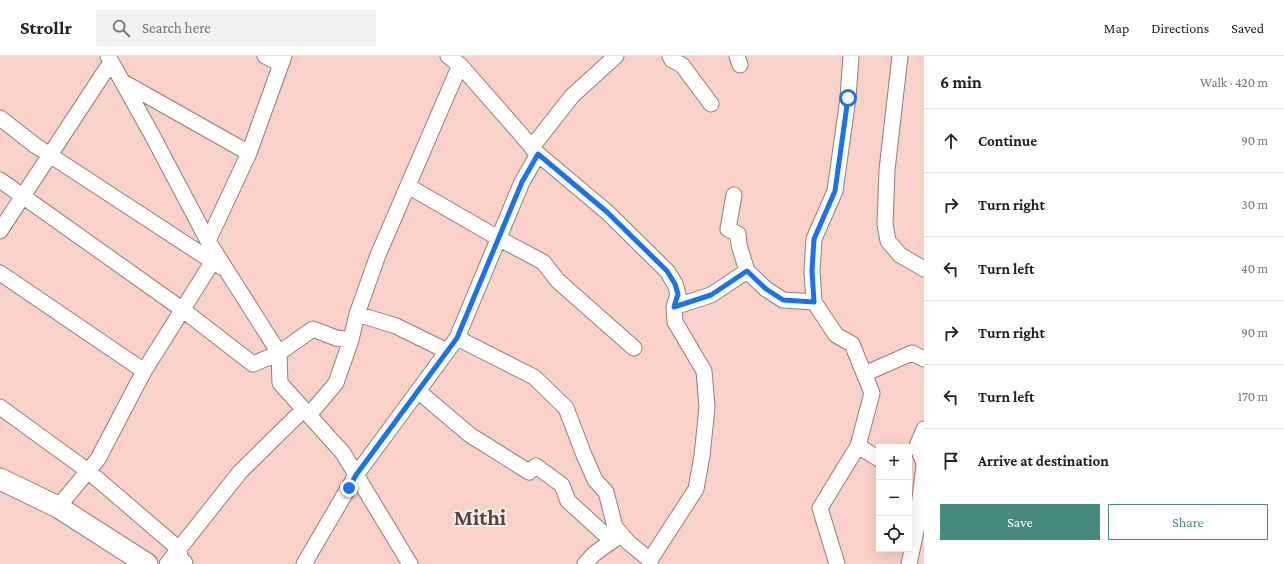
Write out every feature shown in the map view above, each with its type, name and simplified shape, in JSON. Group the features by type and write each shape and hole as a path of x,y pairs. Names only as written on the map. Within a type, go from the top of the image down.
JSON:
{"street":[{"path":"208,241 249,153 283,60 265,56"},
{"path":"418,390 470,435 529,472 536,466 562,485 568,501 617,538 629,543 650,562 696,489 702,456 707,407 704,371 675,322 674,307 678,294 675,284 667,271 607,212 535,151 460,65 448,56"},
{"path":"304,564 356,475 457,338 535,151 572,96 616,56"},
{"path":"670,56 672,60 682,65 711,104"},
{"path":"837,564 820,508 858,446 872,393 852,344 836,335 814,302 812,271 814,239 835,191 848,98 851,56"},
{"path":"900,56 887,170 884,224 888,241 900,255 924,269"},
{"path":"110,59 208,241 279,353 280,383 343,453 410,564"},
{"path":"0,231 110,59"},
{"path":"0,408 88,471 177,561 240,472 336,383 351,340 357,314 378,255 460,65"},
{"path":"122,82 249,153"},
{"path":"0,118 50,155 226,270"},
{"path":"0,180 183,310 253,364 279,353 313,329 336,338 351,340"},
{"path":"408,186 543,262 558,281 634,348"},
{"path":"734,195 728,229 738,234 739,246 747,271 766,289 783,300 814,302"},
{"path":"58,507 98,459 144,371 213,261"},
{"path":"674,307 711,295 747,271"},
{"path":"0,273 144,371"},
{"path":"357,314 396,326 447,351"},
{"path":"457,338 534,377 566,408 595,480 606,492 617,538"},
{"path":"864,374 912,353 924,358"},
{"path":"909,564 916,531 915,480 924,464 917,446 924,429"},
{"path":"858,446 876,457"},
{"path":"0,479 58,507 147,564"},
{"path":"585,564 594,554 617,538"}],"shaded area":[{"path":"0,56 924,56 924,564 0,564"}],"district":[{"name":"Mithi","path":"480,517"}],"route":[{"path":"349,488 356,475 457,338 522,182 538,154 563,177 607,212 667,271 675,284 678,294 674,307 711,295 747,271 766,289 783,300 814,302 812,271 814,239 835,191 848,98"}]}
